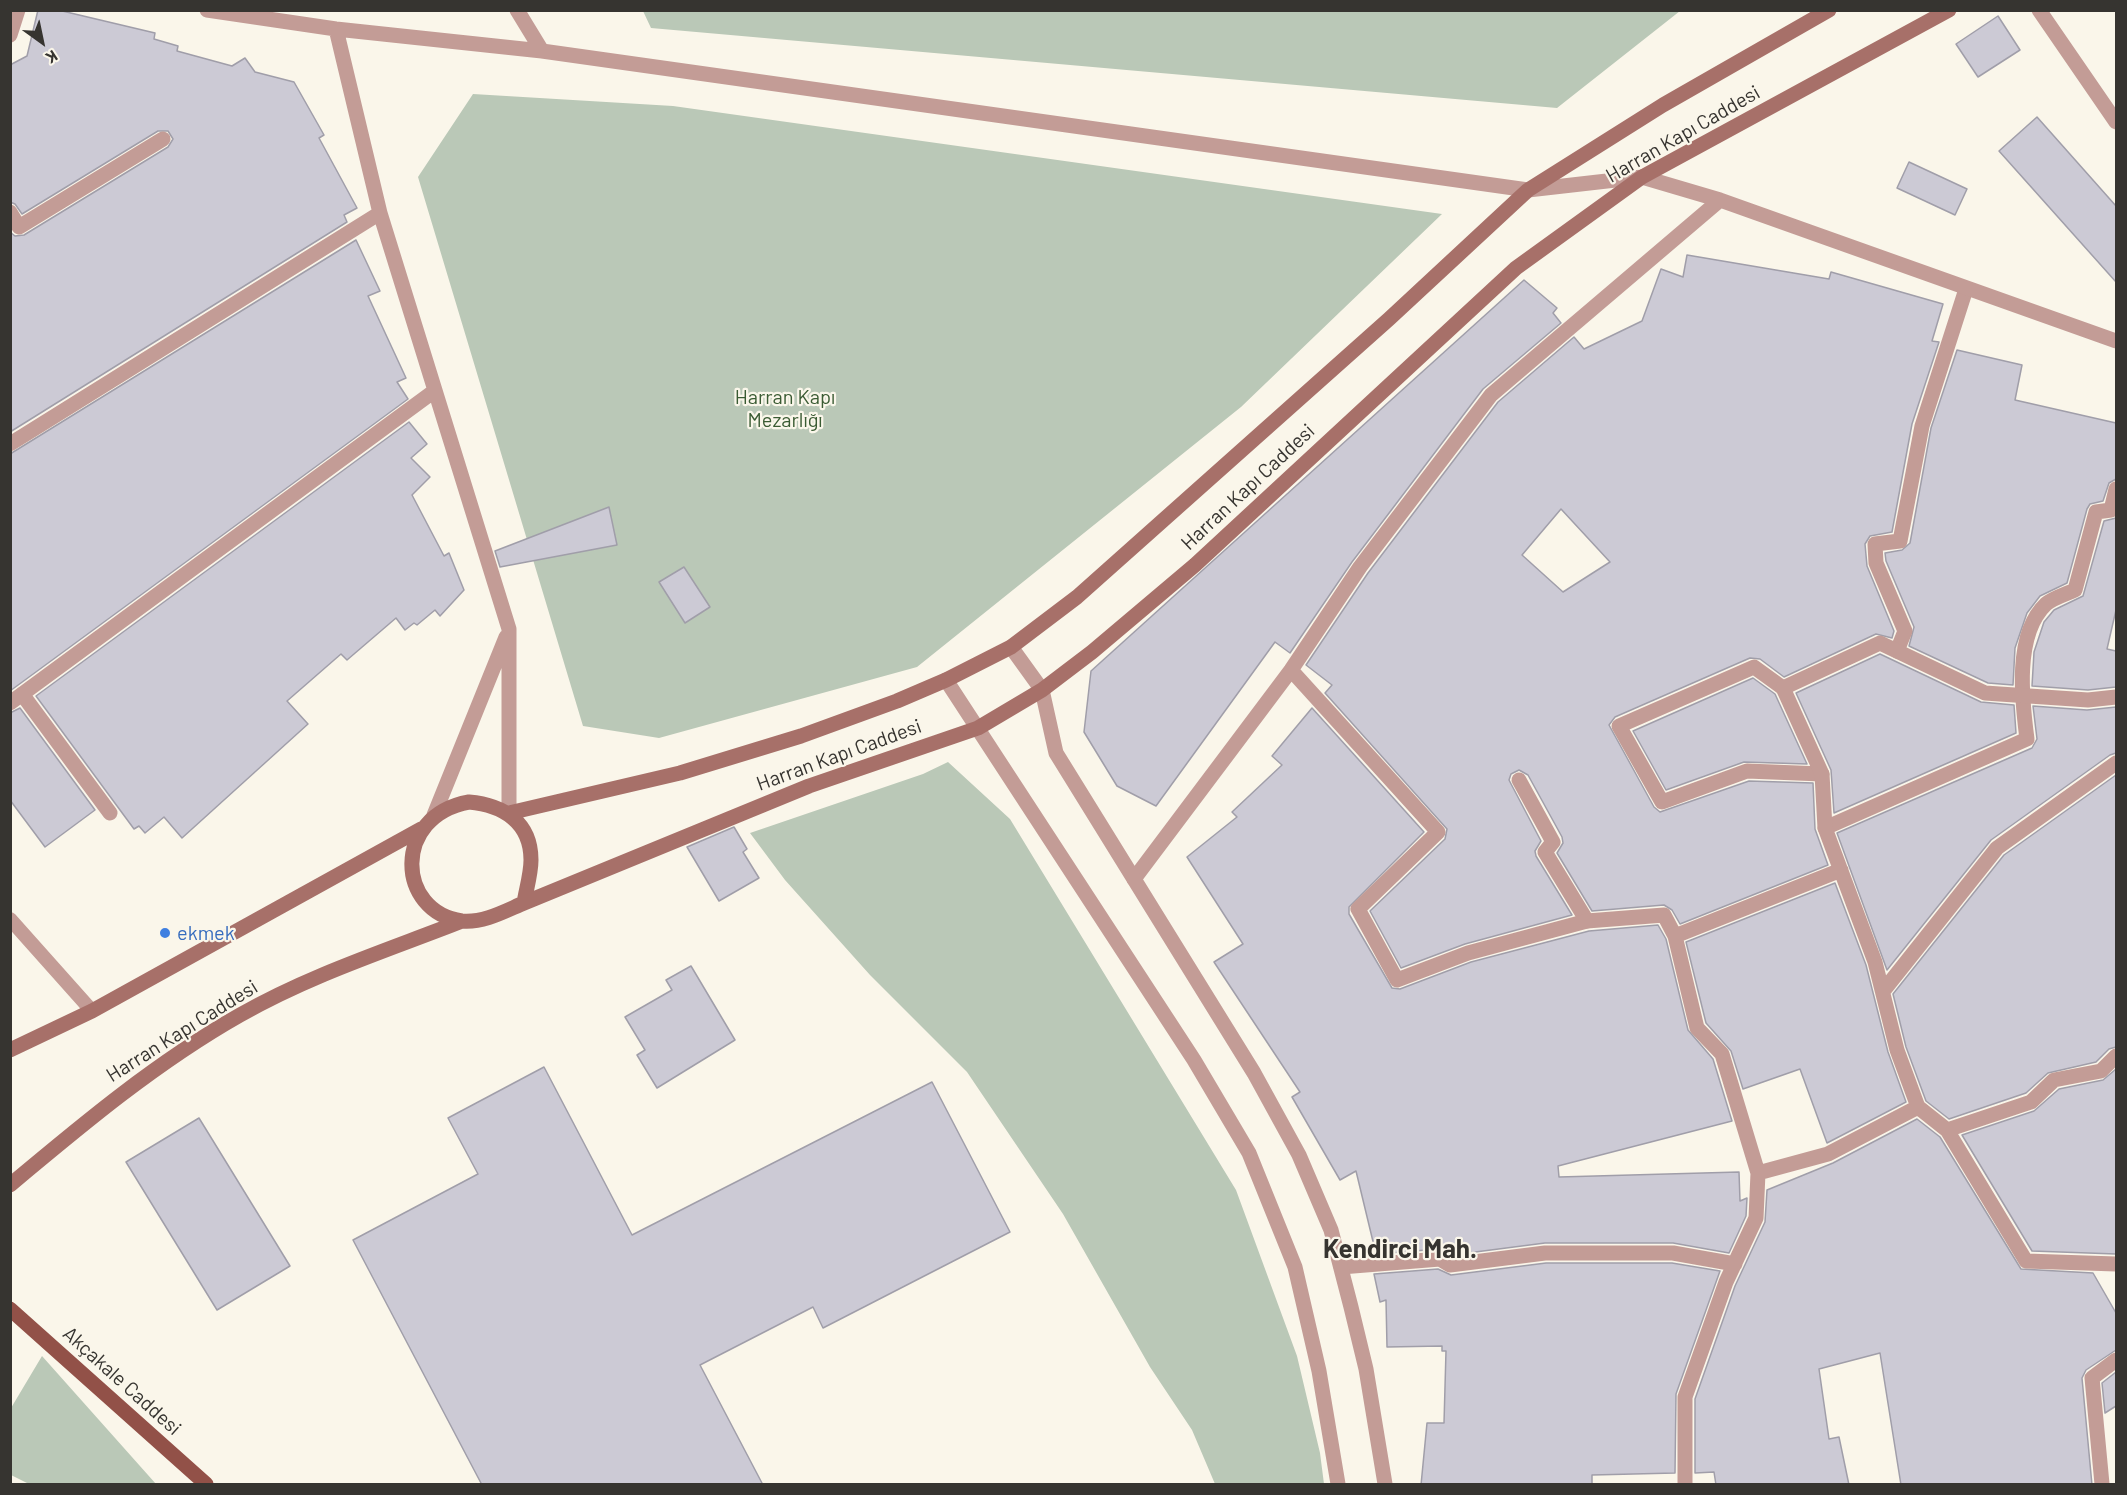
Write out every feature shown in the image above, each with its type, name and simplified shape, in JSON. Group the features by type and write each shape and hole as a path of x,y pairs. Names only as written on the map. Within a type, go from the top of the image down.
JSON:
{"main road":[{"name":"Harran Kapı Caddesi","path":"509,813 680,773 801,736 897,701 946,680 1011,646 1077,597 1389,319 1528,190 1663,105 1829,10"},
{"name":"Harran Kapı Caddesi","path":"524,903 810,786 978,728 1042,690 1092,652 1195,565 1516,268 1641,177 1949,10"},
{"path":"10,1050 92,1011 421,829 434,815 450,805 469,802 488,803 509,813 528,841 531,861 524,903 483,920 462,921 442,914 426,901 415,883 412,855 421,829"},
{"name":"Harran Kapı Caddesi","path":"10,1185 116,1096 240,1015 320,976 462,921"},
{"name":"Akçakale Caddesi","path":"10,1309 206,1485"}],"street":[{"path":"10,35 18,10"},
{"path":"517,10 542,51"},
{"path":"2039,10 2116,122"},
{"path":"213,11 336,29 542,51 1528,190 1641,177 1720,201 2116,341"},
{"path":"336,29 380,213 433,392 509,628 509,813"},
{"path":"10,212 19,227 163,139"},
{"path":"1134,879 1291,670 1360,567 1491,395 1720,201"},
{"path":"10,444 380,213"},
{"path":"1897,651 1905,631 1876,563 1875,544 1900,541 1922,426 1966,289"},
{"path":"110,813 16,698 433,392"},
{"path":"1825,828 2027,739 2021,697 2027,635 2046,604 2075,590 2096,512 2111,510 2116,489"},
{"path":"434,815 509,628"},
{"path":"1783,688 1880,643 1985,693 2088,700 2116,698"},
{"path":"1011,646 1042,690 1056,753 1254,1073 1299,1155 1331,1230 1341,1267 1366,1370 1384,1485"},
{"path":"1822,774 1747,771 1662,802 1619,726 1754,667 1783,688 1822,774 1825,828 1884,990 1897,1050 1918,1107 1947,1130 2026,1261 2116,1264"},
{"path":"1291,670 1438,831 1358,909 1397,980 1468,953 1587,921 1664,915 1675,936 1696,1028 1722,1054 1758,1173 1756,1218 1735,1264 1685,1397 1685,1485"},
{"path":"946,680 1194,1060 1249,1153 1295,1267 1319,1371 1338,1485"},
{"path":"1884,990 1997,848 2116,763"},
{"path":"1519,780 1552,842 1545,852 1587,921"},
{"path":"1675,936 1841,870"},
{"path":"1947,1130 2031,1102 2054,1080 2101,1071 2116,1056"},
{"path":"1758,1173 1828,1154 1918,1107"},
{"path":"1341,1267 1440,1259 1450,1265 1545,1253 1673,1253 1735,1264"},
{"path":"2102,1485 2092,1378 2116,1360"}],"lane":[{"path":"10,919 92,1011"}],"green space":[{"path":"643,11 1680,11 1557,108 651,28"},
{"name":"Harran Kapı Mezarlığı","path":"473,94 673,106 1442,214 1241,407 917,667 659,738 583,726 418,177"},
{"path":"948,762 1010,819 1236,1190 1297,1356 1320,1453 1324,1484 1215,1484 1192,1430 1150,1367 1063,1214 967,1072 870,975 785,880 750,833 923,774"},
{"path":"42,1356 156,1484 29,1484 11,1475 11,1408"}],"building":[{"path":"38,10 58,10 155,33 154,39 178,46 177,51 232,66 245,58 255,72 294,82 324,135 319,138 357,208 344,215 347,222 10,432 10,232 15,236 24,235 168,147 173,139 168,131 158,131 22,214 15,204 10,202 10,65 27,56"},
{"path":"1998,16 2020,50 1978,77 1956,44"},
{"path":"2037,117 2116,206 2116,282 1999,151"},
{"path":"1909,162 1967,189 1955,215 1897,188"},
{"path":"356,240 380,291 368,296 406,378 397,382 408,399 10,691 10,454"},
{"path":"1687,255 1829,279 1831,272 1943,304 1932,341 1939,342 1912,424 1892,532 1870,536 1865,544 1867,566 1894,631 1892,638 1876,634 1784,677 1760,659 1750,658 1615,717 1609,725 1654,807 1660,812 1749,781 1813,783 1815,829 1828,865 1680,924 1672,910 1664,905 1592,911 1557,853 1563,843 1562,837 1528,775 1519,770 1511,774 1509,780 1541,841 1535,851 1536,856 1572,915 1465,944 1401,968 1370,911 1445,839 1447,829 1325,693 1332,685 1306,665 1368,573 1498,402 1574,337 1584,349 1642,321 1661,269 1683,277","holes":["1561,509 1610,562 1563,592 1522,555"]},
{"path":"1524,280 1557,308 1553,313 1561,323 1483,389 1352,562 1290,653 1275,642 1156,806 1117,786 1084,732 1091,671"},
{"path":"1957,350 2022,365 2015,400 2116,423 2116,479 2109,483 2103,501 2090,504 2087,509 2067,583 2040,596 2027,613 2015,648 2013,685 1988,683 1909,646 1914,627 1886,561 1885,553 1902,550 1910,543 1931,428"},
{"path":"409,422 427,444 411,458 430,477 412,495 444,556 449,553 464,590 440,616 435,610 417,625 414,623 405,630 396,618 347,660 341,654 287,701 308,724 182,838 164,817 145,833 139,826 134,829 36,696"},
{"path":"609,507 617,545 500,567 495,551"},
{"path":"2116,518 2116,610 2107,649 2116,651 2116,687 2088,690 2032,686 2034,652 2044,622 2054,610 2083,596 2104,521"},
{"path":"684,567 710,607 685,623 659,582"},
{"path":"1880,654 1981,702 2014,705 2016,733 1834,813 1831,770 1796,693"},
{"path":"1753,678 1775,694 1807,764 1744,762 1666,790 1633,731"},
{"path":"2033,706 2087,710 2116,707 2116,753 1991,840 1887,970 1837,833 2032,748 2037,739"},
{"path":"20,708 95,810 45,847 10,800 10,713"},
{"path":"1312,708 1424,832 1349,907 1349,914 1392,988 1400,989 1471,962 1589,931 1658,925 1666,939 1688,1030 1713,1059 1732,1121 1558,1166 1559,1177 1739,1172 1740,1201 1747,1198 1746,1216 1729,1253 1673,1243 1545,1243 1452,1255 1439,1249 1376,1254 1356,1171 1340,1180 1292,1097 1300,1092 1214,962 1243,944 1187,857 1237,817 1232,812 1282,765 1272,756"},
{"path":"2116,775 2116,1047 2109,1049 2096,1062 2048,1073 2026,1093 1949,1119 1926,1101 1906,1047 1893,994 2004,855"},
{"path":"734,827 747,849 743,852 759,878 719,901 687,847"},
{"path":"1835,883 1866,965 1888,1052 1906,1102 1827,1143 1800,1069 1743,1089 1731,1051 1706,1023 1686,942"},
{"path":"691,966 735,1040 657,1088 637,1055 645,1050 625,1017 672,990 666,980"},
{"path":"544,1067 632,1235 932,1082 1010,1232 823,1328 813,1307 700,1365 763,1485 482,1485 353,1240 478,1174 448,1118"},
{"path":"2116,1069 2116,1254 2032,1251 1962,1135 2034,1111 2059,1089 2103,1080"},
{"path":"199,1118 290,1266 217,1310 126,1162"},
{"path":"1917,1119 1940,1137 2021,1269 2093,1273 2116,1313 2116,1350 2086,1370 2082,1378 2092,1485 1901,1485 1880,1353 1819,1369 1829,1439 1839,1437 1849,1485 1716,1485 1714,1472 1695,1473 1695,1399 1735,1286 1765,1222 1767,1190 1833,1163"},
{"path":"1546,1263 1672,1263 1720,1271 1676,1394 1675,1473 1592,1475 1592,1485 1421,1485 1427,1423 1444,1423 1446,1351 1442,1351 1442,1346 1387,1347 1386,1300 1380,1302 1374,1274 1438,1269 1451,1275"},
{"path":"2116,1372 2116,1406 2105,1413 2102,1383"}],"place":[{"name":"ekmek","path":"165,933"}],"district":[{"name":"Kendirci Mah.","path":"1400,1249"}]}
